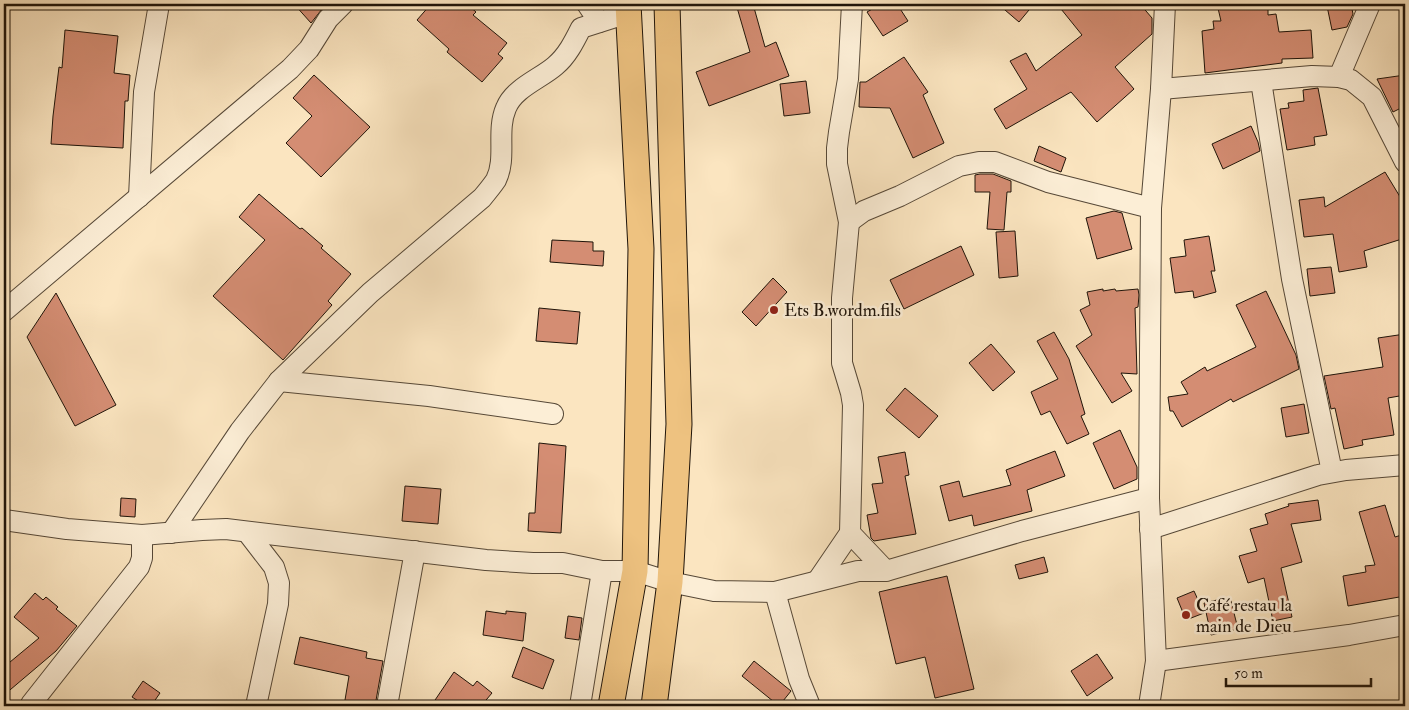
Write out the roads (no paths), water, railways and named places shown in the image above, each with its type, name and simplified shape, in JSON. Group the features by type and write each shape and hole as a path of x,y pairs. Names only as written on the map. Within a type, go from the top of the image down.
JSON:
{"main road":[{"path":"654,706 670,582 679,424 667,4"},
{"path":"611,706 635,571 641,249 628,8"}],"street":[{"path":"139,197 144,92 159,4"},
{"path":"4,311 290,69 309,49 328,19 343,4"},
{"path":"587,4 599,22"},
{"path":"818,580 850,533 853,405 842,363 842,298 849,222 838,164 838,132 848,78 852,4"},
{"path":"1149,706 1156,661 1149,498 1151,208 1161,89 1165,4"},
{"path":"1339,77 1370,4"},
{"path":"172,533 240,431 280,381 370,293 482,198 496,179 502,152 500,127 506,106 521,90 555,66 571,47 581,28 599,22 628,8"},
{"path":"1161,89 1312,76 1339,77 1351,80 1372,97 1405,162"},
{"path":"1261,80 1292,279 1332,472"},
{"path":"849,222 864,211 900,196 959,166 979,162 995,162 1048,182 1151,208"},
{"path":"280,381 429,396 553,414"},
{"path":"1150,529 1332,472 1405,466"},
{"path":"4,520 67,529 142,535 202,530 247,532 486,560 563,563 602,571 635,571 670,582 714,591 775,592 858,571 886,571 1022,531 1149,498"},
{"path":"247,532 274,567 279,583 278,604 256,706"},
{"path":"850,533 886,571"},
{"path":"30,704 139,567 142,558 142,535"},
{"path":"387,706 415,551"},
{"path":"580,706 602,571"},
{"path":"775,592 800,679 810,706"},
{"path":"1156,661 1405,625"}],"place":[{"name":"Ets B.wordm.fils","path":"774,310"},
{"name":"Café restau la main de Dieu","path":"1186,615"}]}
